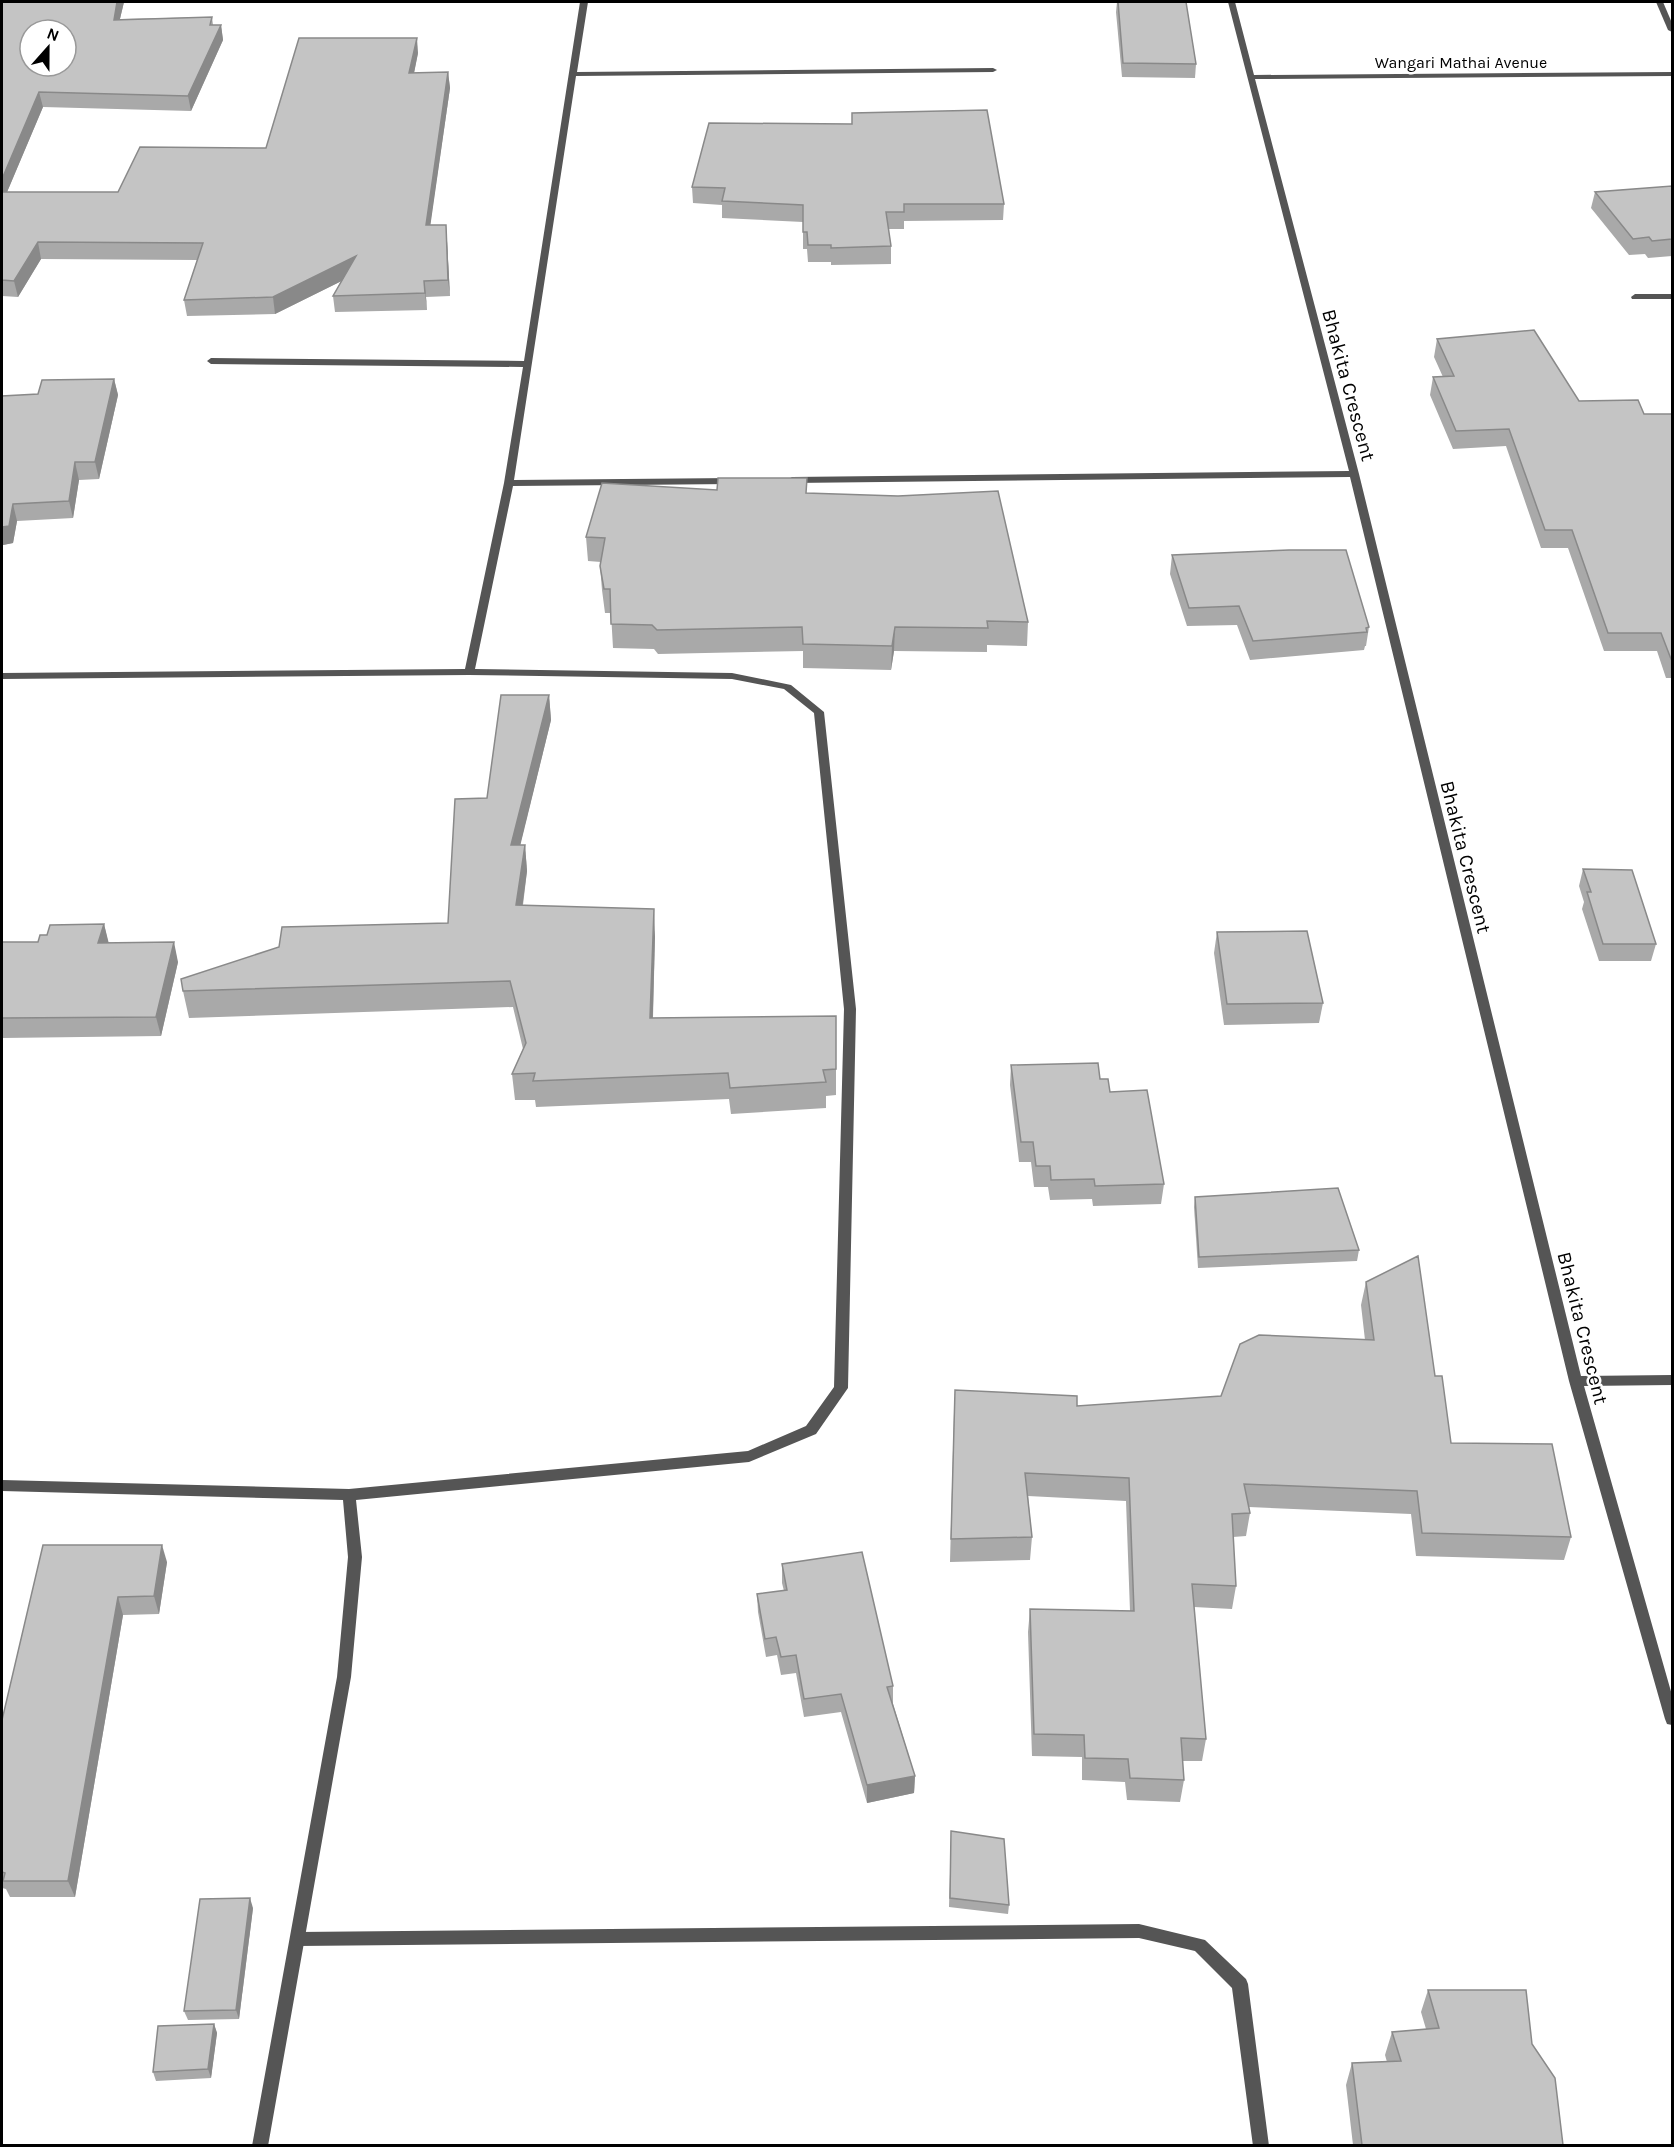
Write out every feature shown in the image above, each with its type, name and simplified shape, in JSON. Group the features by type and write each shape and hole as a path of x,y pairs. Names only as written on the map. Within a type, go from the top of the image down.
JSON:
{"street":[{"path":"469,672 509,483 584,2"},
{"name":"Bhakita Crescent","path":"1231,2 1354,474 1576,1381 1672,1719"},
{"path":"1659,2 1672,30"},
{"path":"573,74 993,70"},
{"name":"Wangari Mathai Avenue","path":"1250,77 1672,74"},
{"path":"1635,297 1672,297"},
{"path":"211,361 528,364"},
{"path":"783,480 1354,474"},
{"path":"509,483 747,481"},
{"path":"2,676 469,672 732,676 787,687 819,712 850,1009 841,1388 811,1430 749,1456 349,1495 2,1485"},
{"path":"1576,1381 1672,1380"},
{"path":"260,2145 344,1677 355,1557 349,1495"},
{"path":"298,1939 1139,1931 1199,1945 1240,1984 1261,2145"}],"building":[{"path":"2,2 117,2 114,20 212,17 210,25 221,25 188,96 39,92 2,179"},
{"path":"1118,2 1186,2 1196,64 1123,63"},
{"path":"299,38 417,38 409,73 448,72 426,225 446,225 448,280 424,281 425,293 333,296 356,256 273,297 184,300 203,243 38,242 14,281 2,280 2,192 118,192 140,147 266,148"},
{"path":"987,110 1004,204 904,204 904,212 886,212 891,246 831,248 831,245 808,245 807,232 803,232 803,205 722,201 725,188 692,187 709,123 852,124 852,113"},
{"path":"1672,186 1672,239 1652,241 1649,237 1633,239 1595,192"},
{"path":"1534,330 1579,401 1638,400 1644,414 1672,414 1672,659 1661,633 1608,633 1572,530 1545,530 1509,429 1456,431 1433,377 1454,376 1437,339"},
{"path":"114,379 95,462 75,462 69,501 13,504 9,526 2,527 2,396 38,394 42,380"},
{"path":"718,478 807,478 806,493 898,496 998,491 1028,622 987,621 988,628 895,627 892,646 803,644 802,627 657,630 652,625 611,624 610,589 604,589 600,566 605,538 586,537 602,483 717,490"},
{"path":"1346,550 1369,627 1366,628 1367,632 1253,641 1239,606 1189,608 1172,555"},
{"path":"501,695 549,695 511,845 525,845 516,905 654,909 650,1018 836,1016 836,1069 823,1070 826,1082 730,1088 728,1073 533,1081 535,1073 512,1074 526,1043 510,981 183,991 181,979 279,947 282,927 448,923 455,799 487,798"},
{"path":"1583,869 1632,870 1656,944 1603,944 1587,892 1591,892"},
{"path":"104,924 98,943 174,942 156,1017 2,1018 2,942 38,942 40,935 47,935 50,925"},
{"path":"1307,931 1323,1003 1227,1004 1217,932"},
{"path":"1098,1063 1100,1079 1108,1079 1110,1092 1147,1090 1164,1184 1095,1186 1094,1179 1051,1180 1050,1166 1036,1166 1033,1142 1021,1142 1011,1065"},
{"path":"1338,1188 1359,1250 1199,1257 1195,1197"},
{"path":"1418,1256 1435,1376 1442,1376 1451,1443 1552,1444 1571,1537 1422,1533 1417,1491 1244,1484 1250,1513 1232,1514 1236,1586 1192,1584 1206,1739 1181,1738 1184,1780 1130,1778 1128,1759 1085,1758 1084,1735 1034,1734 1030,1609 1134,1611 1129,1478 1025,1473 1032,1537 951,1539 955,1390 1077,1396 1077,1406 1221,1396 1240,1344 1259,1335 1374,1340 1366,1282"},
{"path":"43,1545 162,1545 154,1596 118,1597 68,1881 3,1881 5,1873 2,1872 2,1720"},
{"path":"862,1552 893,1686 887,1687 915,1776 867,1785 841,1694 804,1699 796,1655 781,1657 776,1637 765,1639 757,1594 787,1590 782,1564"},
{"path":"951,1831 1004,1839 1009,1905 950,1898"},
{"path":"250,1898 236,2010 184,2011 200,1899"},
{"path":"1428,1990 1526,1990 1532,2044 1555,2078 1563,2145 1362,2145 1352,2063 1401,2061 1392,2032 1439,2028"},
{"path":"214,2024 208,2069 153,2072 158,2026"}]}
